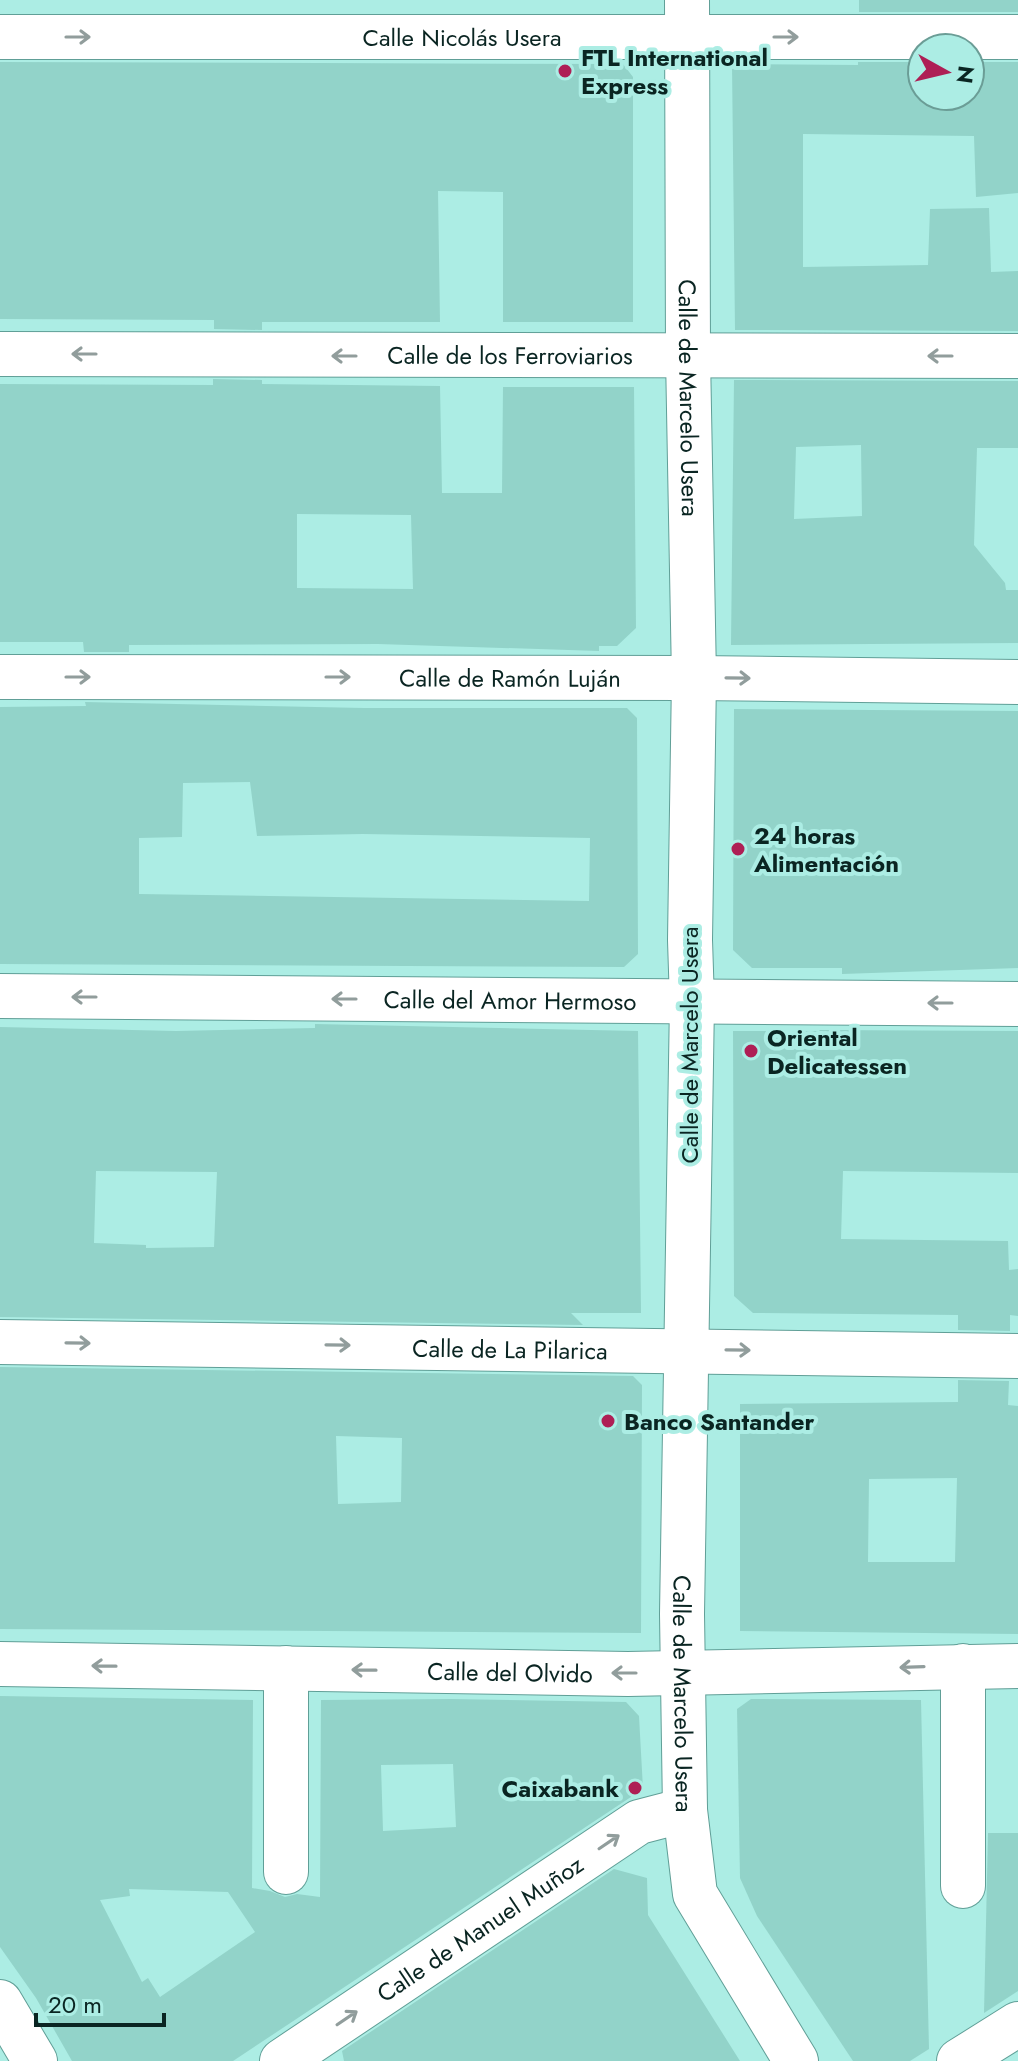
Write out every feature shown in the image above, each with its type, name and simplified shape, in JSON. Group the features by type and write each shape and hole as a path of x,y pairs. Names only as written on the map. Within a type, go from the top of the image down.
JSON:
{"street":[{"name":"Calle Nicolás Usera","path":"0,37 688,18 1018,37"},
{"name":"Calle de Marcelo Usera","path":"688,18 688,356 694,678 690,919 692,1002 684,1349 682,1672 685,1810 695,1894 796,2061"},
{"name":"Calle de los Ferroviarios","path":"0,354 1018,356"},
{"name":"Calle de Ramón Luján","path":"0,677 694,678 1018,682"},
{"name":"Calle del Amor Hermoso","path":"0,996 1018,1004"},
{"name":"Calle de La Pilarica","path":"0,1342 684,1349 1018,1356"},
{"name":"Calle del Olvido","path":"0,1664 682,1672 1018,1666"},
{"path":"963,1666 963,1886"},
{"path":"286,1668 286,1872"},
{"name":"Calle de Manuel Muñoz","path":"282,2061 639,1822 685,1810"},
{"path":"0,2002 35,2061"},
{"path":"959,2061 1018,2024"}],"building":[{"path":"859,0 1018,0 1018,12 859,12"},
{"path":"0,62 623,64 633,77 633,322 503,322 503,192 438,191 440,322 262,322 262,330 214,329 214,320 0,319"},
{"path":"858,62 906,62 906,112 986,112 986,62 1018,62 1018,193 976,197 974,136 803,134 803,267 928,265 930,209 989,208 991,272 1018,271 1018,331 735,330 732,64 858,65"},
{"path":"213,379 262,380 262,384 440,386 442,493 502,493 503,387 634,387 636,628 617,646 599,646 599,651 378,644 129,645 129,652 84,652 83,642 0,642 0,384 213,385","holes":["297,514 411,515 413,589 297,588"]},
{"path":"734,380 1018,381 1018,448 977,448 974,545 1005,583 1006,590 1018,590 1018,643 731,645","holes":["861,445 862,516 794,519 796,447"]},
{"path":"85,702 364,708 627,708 637,718 638,954 624,967 0,964 0,707 86,706","holes":["250,782 257,836 363,834 590,838 589,901 139,894 139,838 182,837 183,783"]},
{"path":"734,709 1018,711 1018,968 842,974 842,968 752,968 733,950"},
{"path":"315,1024 638,1031 641,1313 571,1313 583,1325 0,1317 0,1027 176,1031 315,1028","holes":["96,1171 217,1172 214,1247 146,1248 146,1245 94,1243"]},
{"path":"733,1031 1018,1031 1018,1173 843,1171 841,1239 1008,1241 1009,1270 1018,1269 1018,1316 1010,1315 1010,1331 958,1330 958,1315 753,1313 734,1296"},
{"path":"0,1367 633,1376 642,1385 641,1633 0,1629","holes":["336,1436 402,1438 401,1502 338,1504"]},
{"path":"958,1380 1009,1381 1008,1405 1018,1406 1018,1634 740,1631 740,1404 958,1402","holes":["957,1478 955,1562 868,1562 869,1479"]},
{"path":"0,1696 253,1700 252,1888 285,1897 297,1894 320,1897 321,1700 626,1702 639,1716 643,1789 233,2061 72,2061 36,1998 0,1947","holes":["453,1764 456,1827 383,1831 381,1765","129,1889 228,1892 255,1932 160,1997 148,1978 142,1982 100,1900 130,1896"]},
{"path":"751,1699 921,1700 929,2049 910,2061 853,2061 757,1916 740,1878 737,1709"},
{"path":"988,1833 1018,1833 1018,1991 984,2013"},
{"path":"614,1869 647,1878 648,1915 740,2061 344,2061 342,2051"}],"place":[{"name":"FTL International Express","path":"565,71"},
{"name":"24 horas Alimentación","path":"738,849"},
{"name":"Oriental Delicatessen","path":"751,1051"},
{"name":"Banco Santander","path":"608,1421"},
{"name":"Caixabank","path":"635,1788"}]}
